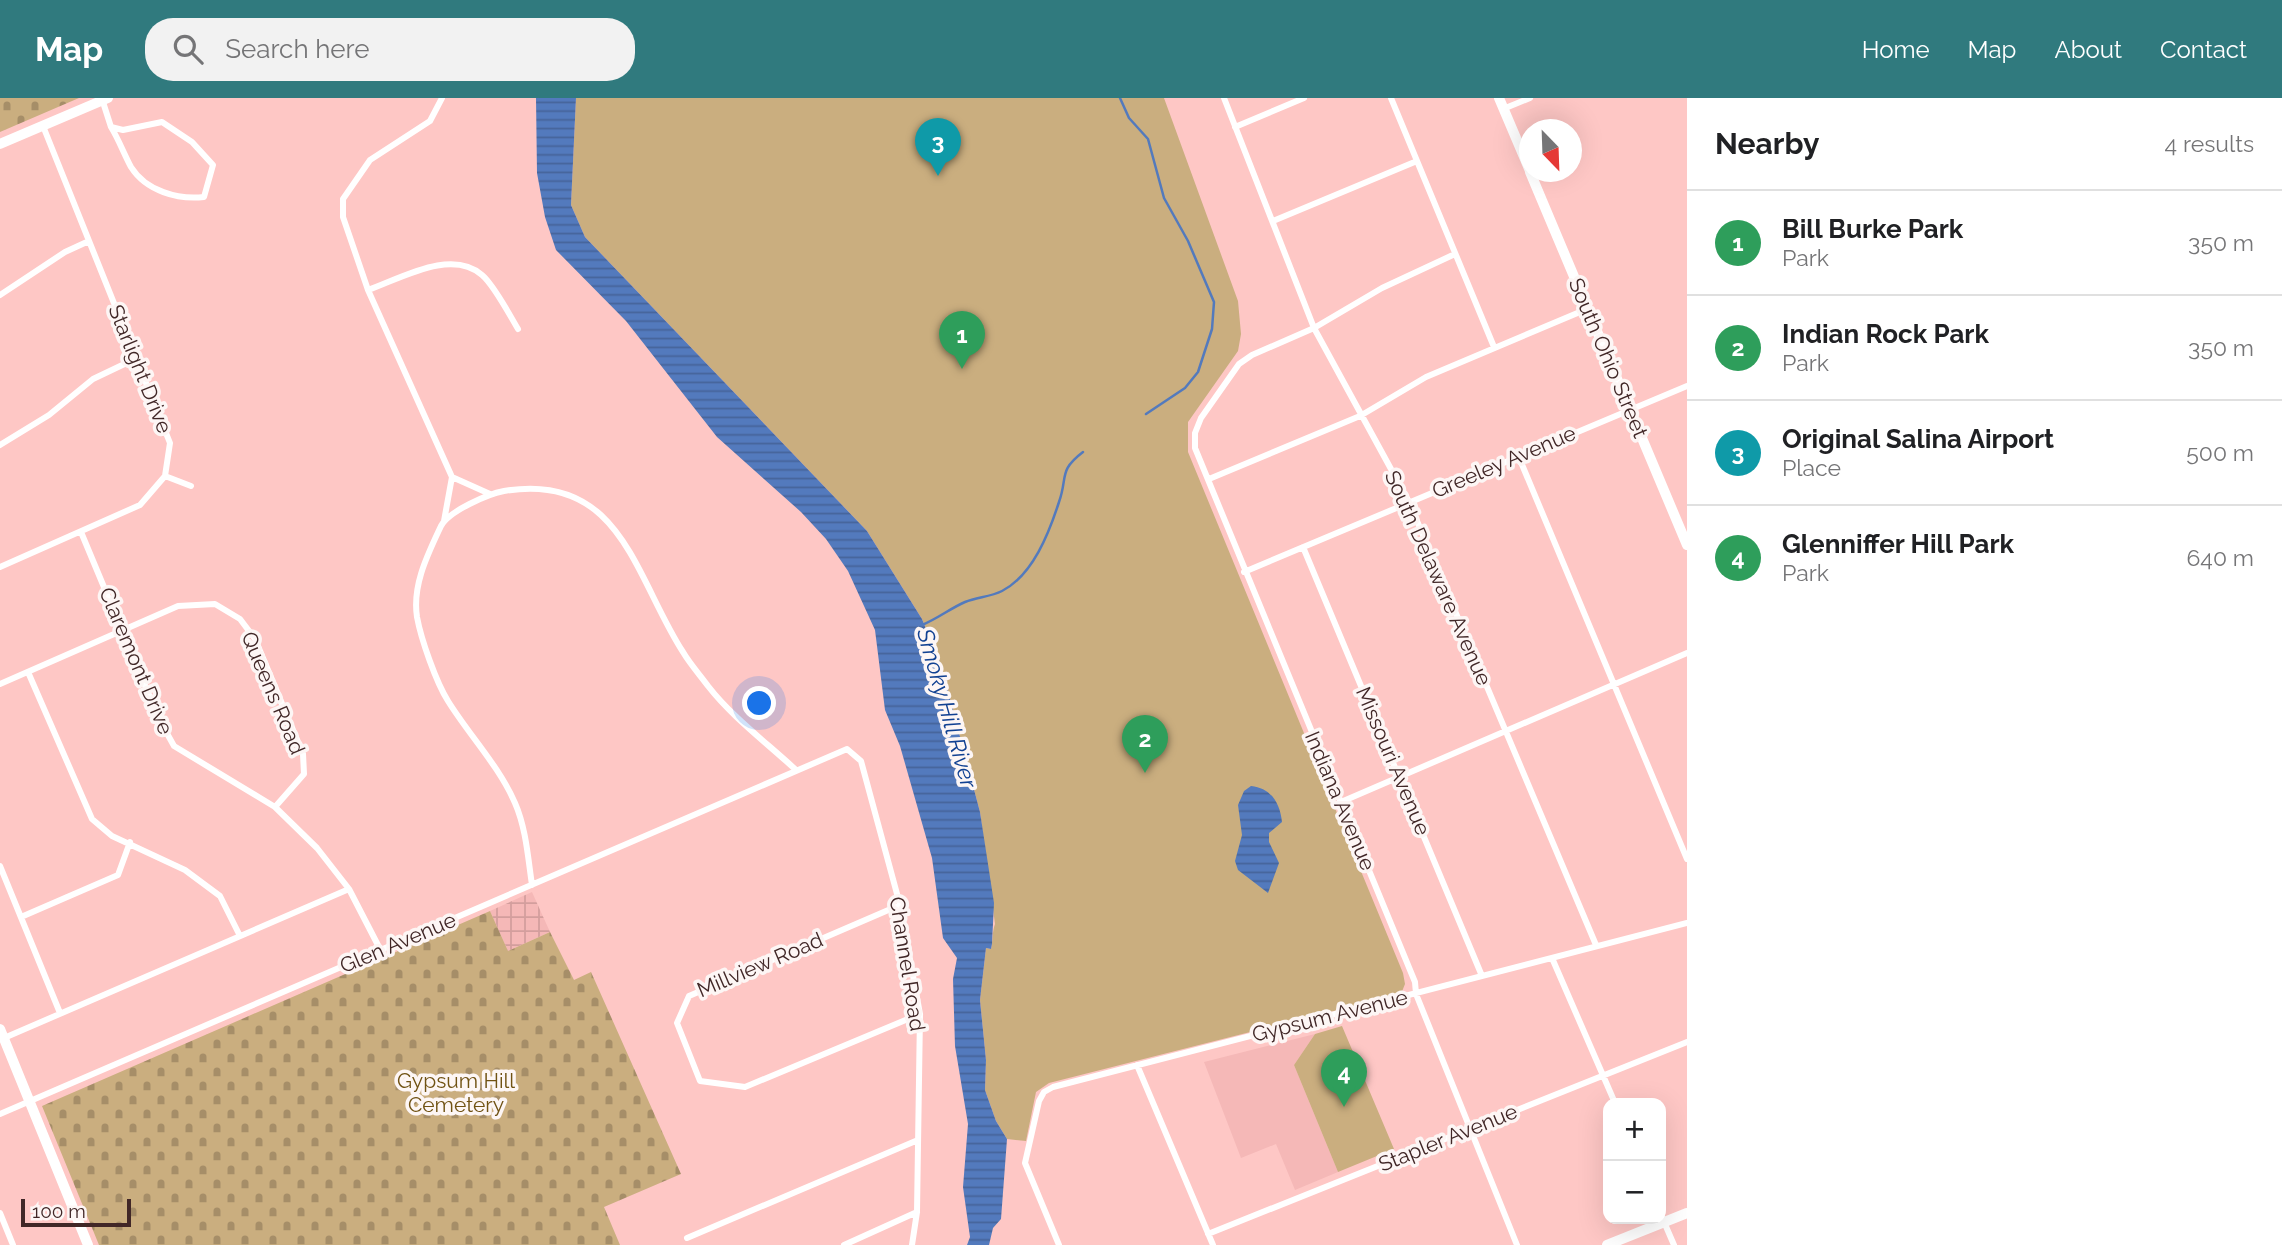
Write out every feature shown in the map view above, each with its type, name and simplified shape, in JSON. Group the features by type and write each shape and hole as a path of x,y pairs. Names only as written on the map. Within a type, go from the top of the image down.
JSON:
{"main road":[{"name":"South Ohio Street","path":"1499,98 1519,146"},
{"path":"0,144 104,99"},
{"name":"South Ohio Street","path":"1535,182 1687,545"},
{"path":"2,1033 88,1245"},
{"path":"1666,1218 1687,1213"},
{"path":"1607,1245 1651,1224"}],"street":[{"path":"442,98 430,121 370,160 343,199 343,217 368,290 452,477 444,521 419,578 417,615 446,698 515,802 522,825 532,885"},
{"name":"South Delaware Avenue","path":"1224,98 1314,328 1409,502 1596,946"},
{"path":"1235,127 1304,98"},
{"path":"1391,98 1494,347"},
{"path":"1503,109 1531,98"},
{"path":"104,99 111,128 133,169 153,188 185,200 204,197 213,165 192,142 162,122 123,130 111,128"},
{"name":"Starlight Drive","path":"43,126 170,443 165,477"},
{"path":"1273,221 1417,161"},
{"path":"0,295 65,252 89,241"},
{"path":"1314,328 1382,288 1455,254"},
{"path":"368,290 440,264 461,265 482,274 518,329"},
{"path":"1209,479 1360,416 1426,377 1587,309"},
{"name":"Indiana Avenue","path":"1314,328 1252,355 1239,364 1201,418 1195,433 1195,448 1415,982 1416,994 1517,1245"},
{"path":"0,445 49,415 93,379 137,358"},
{"name":"Greeley Avenue","path":"1244,572 1687,386"},
{"path":"1518,455 1687,859"},
{"path":"0,567 140,505 165,477 191,486"},
{"path":"452,477 490,494"},
{"path":"444,521 490,494 532,488 579,499 605,517 626,544 682,652 715,694 796,770"},
{"name":"Claremont Drive","path":"81,532 174,746 275,807 317,848 349,889 381,951"},
{"name":"Missouri Avenue","path":"1303,547 1482,976"},
{"name":"Queens Road","path":"0,684 178,607 215,604 240,619 255,639 303,754 304,774 275,807"},
{"path":"1341,802 1687,653"},
{"path":"28,671 92,819 112,836 130,842 185,870 220,896 240,936"},
{"name":"Channel Road","path":"796,770 847,749 861,761 900,905 920,1014 917,1212 912,1245"},
{"name":"Glen Avenue","path":"0,1114 796,770"},
{"path":"21,917 118,875 130,842"},
{"path":"0,866 60,1013"},
{"path":"2,1033 60,1013 349,889"},
{"name":"Millview Road","path":"900,905 689,996 677,1023 700,1081 745,1087 920,1014"},
{"name":"Gypsum Avenue","path":"1059,1245 1025,1163 1044,1092 1138,1065 1687,923"},
{"path":"1552,958 1613,1098"},
{"name":"Stapler Avenue","path":"1208,1234 1687,1042"},
{"path":"1138,1065 1213,1245"},
{"path":"687,1238 918,1140"},
{"path":"844,1245 917,1212"},
{"path":"0,1213 13,1245"},
{"path":"1664,1224 1674,1245"}],"shaded area":[{"path":"532,892 550,932 508,951 490,911"},
{"path":"1315,1034 1294,1065 1338,1172 1295,1190 1276,1144 1241,1158 1204,1062"}],"green space":[{"path":"0,98 79,98 0,132"},
{"path":"576,98 1164,98 1238,301 1241,334 1238,351 1188,422 1188,452 1403,973 1405,984 1401,994 1049,1083 1036,1092 1026,1141 1007,1139 996,1121 985,1090 986,1060 980,1000 986,948 991,949 995,924 980,812 941,665 922,619 867,531 585,237 571,205"},
{"name":"Gypsum Hill Cemetery","path":"490,911 508,951 550,932 574,980 591,972 681,1174 604,1207 620,1245 99,1245 42,1106"},
{"path":"1342,1026 1394,1149 1338,1172 1294,1065 1315,1034"}],"water":[{"name":"Smoky Hill River","path":"536,98 576,98 571,205 585,237 867,531 922,619 941,665 980,812 994,903 992,944 991,949 986,948 980,1000 986,1060 985,1090 996,1121 1007,1139 1001,1219 993,1228 989,1245 967,1245 970,1237 963,1187 968,1124 955,1046 953,979 957,958 943,938 932,858 900,746 885,710 875,630 848,571 826,539 801,512 717,437 626,321 556,250 545,217 537,173"},
{"path":"1251,786 1269,793 1277,803 1281,815 1282,822 1269,833 1269,842 1279,863 1268,893 1238,870 1235,861 1242,835 1238,805 1244,791"}],"waterway":[{"path":"1120,98 1129,118 1148,139 1164,198 1188,241 1214,302 1212,329 1198,372 1185,388 1146,414"},
{"name":"Smoky Hill River","path":"922,625 965,602 1002,591 1023,575 1050,527 1067,470 1083,452"}],"place":[{"name":"Original Salina Airport","path":"938,176"},
{"name":"Bill Burke Park","path":"962,369"},
{"name":"Indian Rock Park","path":"1145,773"},
{"name":"Glenniffer Hill Park","path":"1344,1107"}]}
